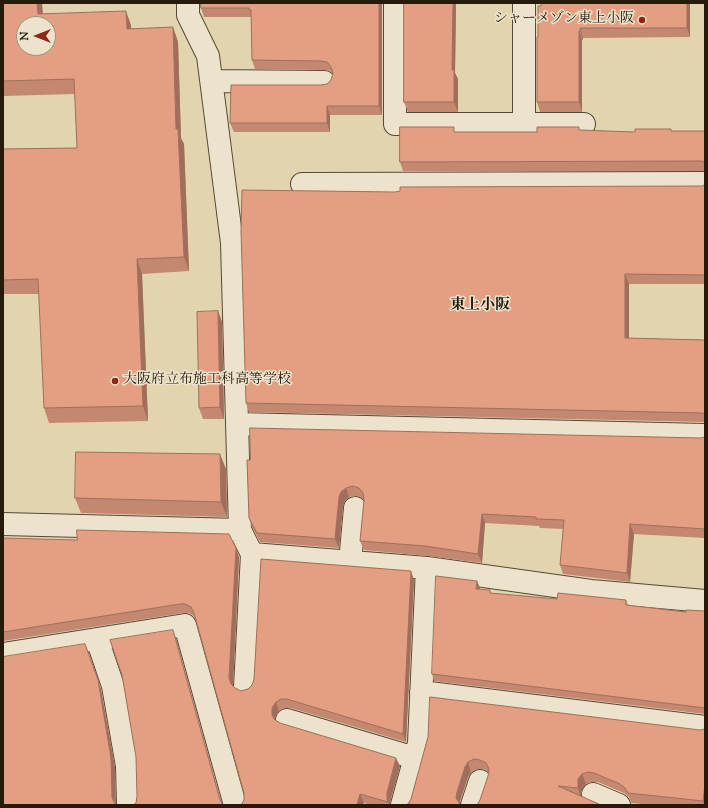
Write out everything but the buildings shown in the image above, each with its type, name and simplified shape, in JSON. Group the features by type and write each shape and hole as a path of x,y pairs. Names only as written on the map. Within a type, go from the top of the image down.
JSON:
{"street":[{"path":"188,3 188,14 208,56 232,243 240,530 252,554 245,687"},
{"path":"395,3 395,124 584,124"},
{"path":"524,3 524,124"},
{"path":"212,81 324,82"},
{"path":"302,184 705,183"},
{"path":"237,424 705,435"},
{"path":"350,562 355,508"},
{"path":"3,524 240,530"},
{"path":"252,554 427,568 591,591 705,601"},
{"path":"402,805 418,743 427,568"},
{"path":"3,654 185,625 234,805"},
{"path":"97,639 113,686 127,766 128,805"},
{"path":"421,692 705,728"},
{"path":"287,720 415,758"},
{"path":"472,805 480,781"},
{"path":"593,794 619,805"}],"place":[{"name":"シャーメゾン東上小阪","path":"642,20"},
{"name":"大阪府立布施工科高等学校","path":"115,381"}],"district":[{"name":"東上小阪","path":"480,306"}]}
